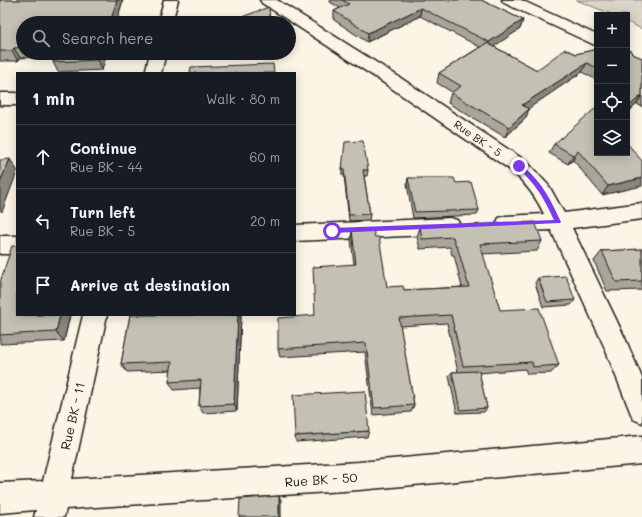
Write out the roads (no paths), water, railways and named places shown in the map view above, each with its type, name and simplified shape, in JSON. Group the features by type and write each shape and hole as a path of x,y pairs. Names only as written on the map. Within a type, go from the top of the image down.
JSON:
{"street":[{"path":"167,16 171,0"},
{"name":"Rue BK - 5","path":"267,0 292,16"},
{"path":"509,0 594,40"},
{"name":"Rue BK - 5","path":"296,19 387,77 519,166 534,179 546,196 616,346 642,410"},
{"path":"153,72 156,60"},
{"path":"0,99 16,99"},
{"path":"296,233 558,222 642,211"},
{"path":"0,246 16,245"},
{"name":"Rue BK - 11","path":"52,506 96,316"},
{"name":"Rue BK - 50","path":"0,498 52,506 642,450"}]}
